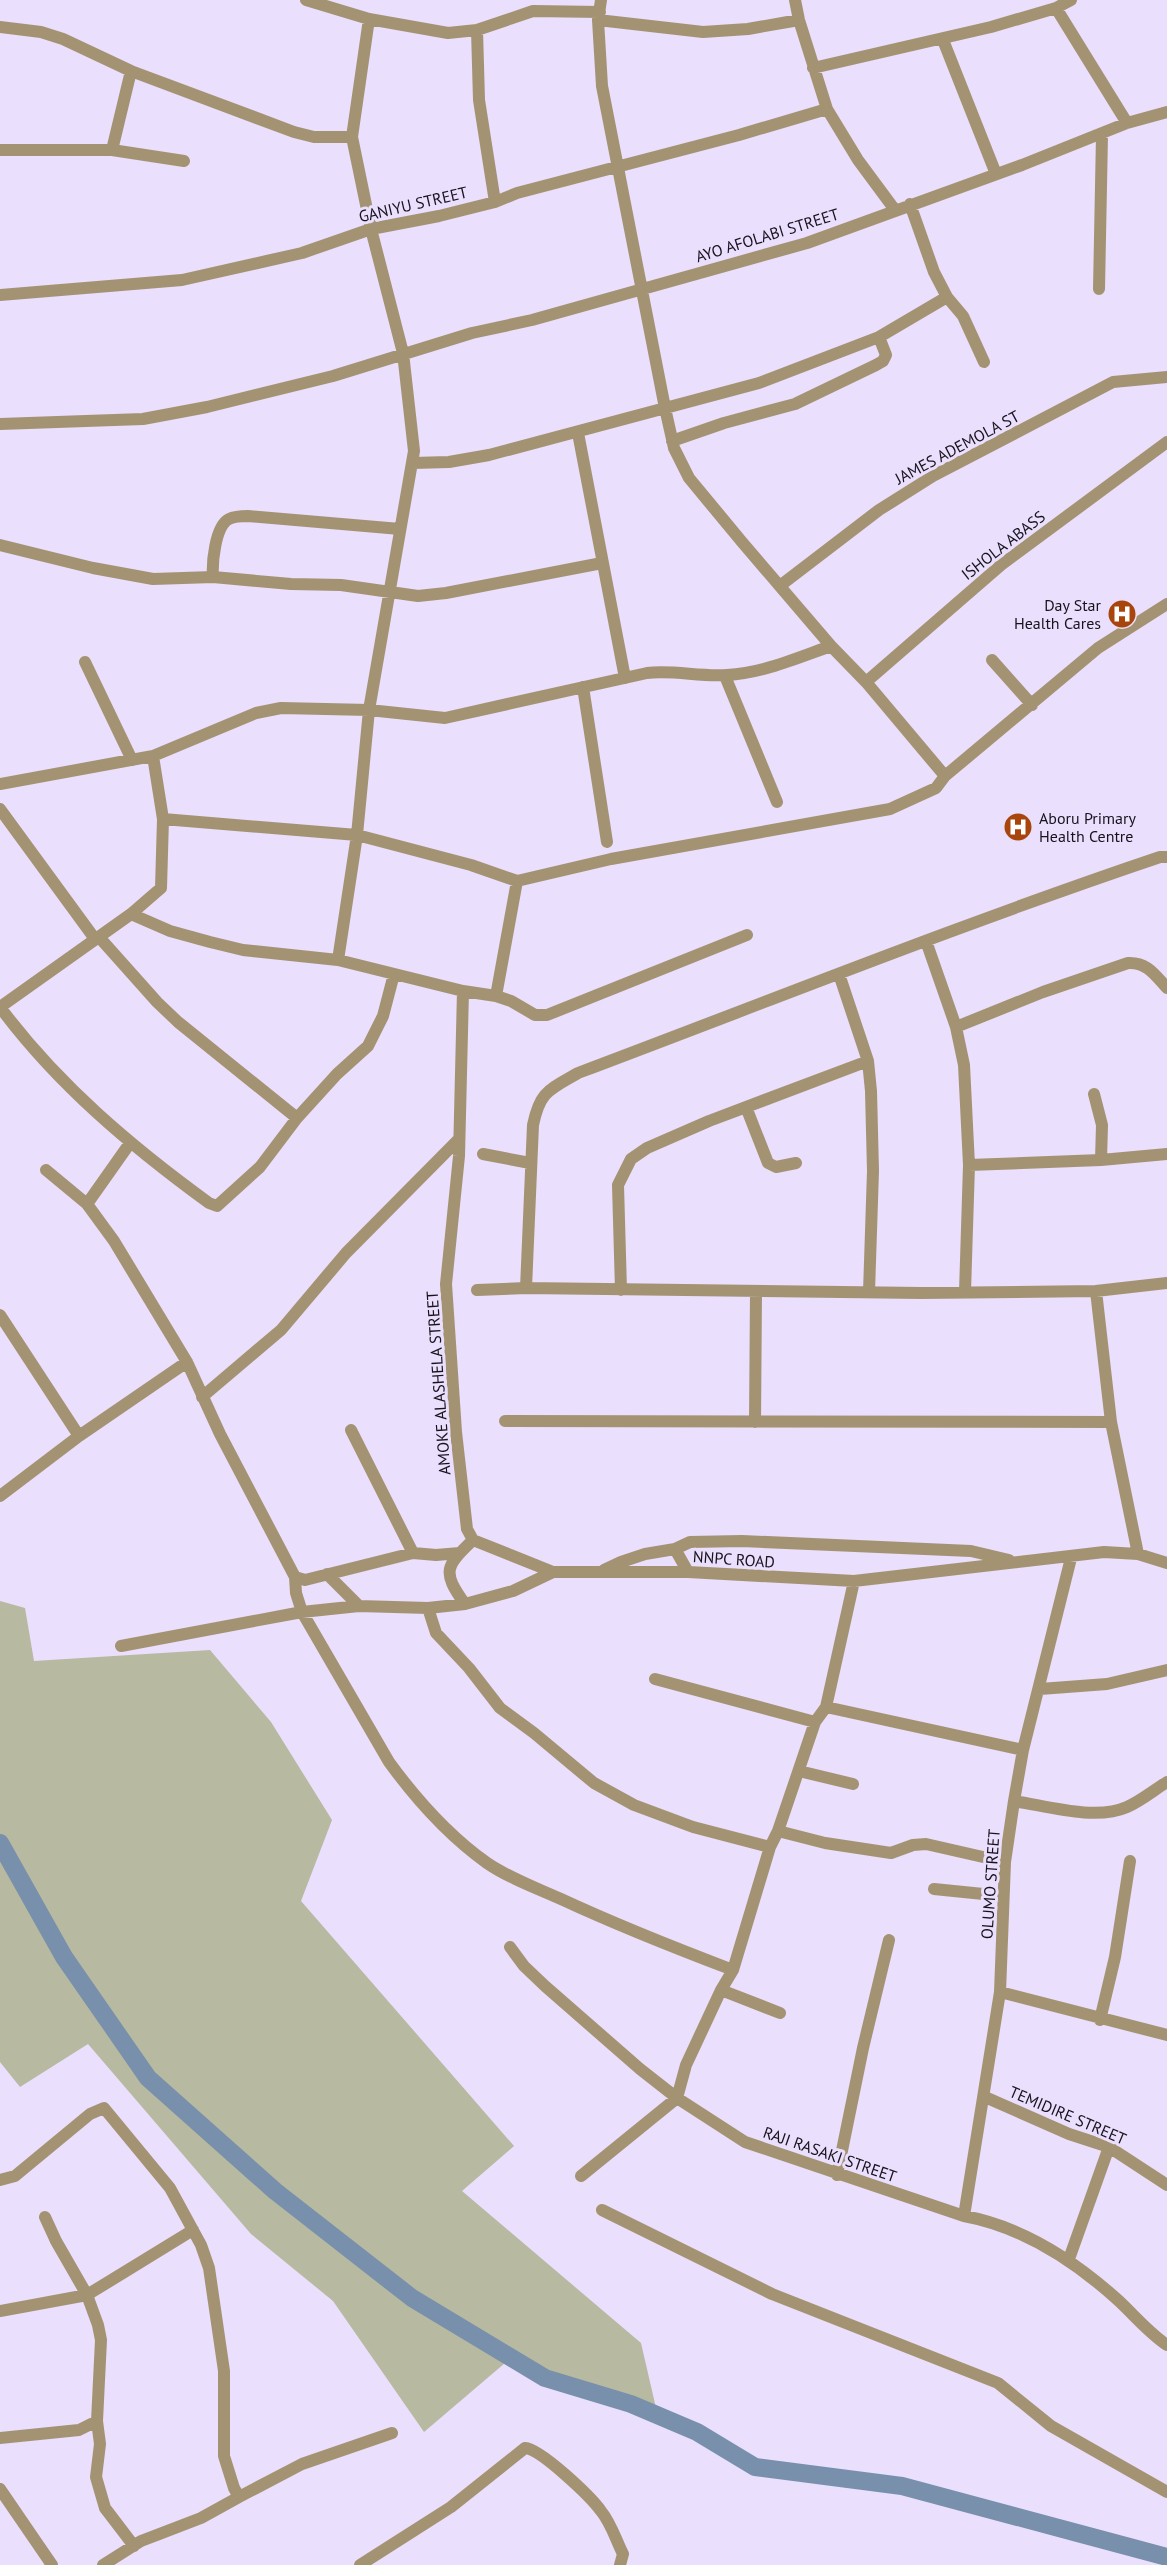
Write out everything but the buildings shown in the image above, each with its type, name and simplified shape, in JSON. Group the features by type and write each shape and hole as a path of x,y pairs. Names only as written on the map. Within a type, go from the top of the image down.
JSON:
{"street":[{"path":"306,0 369,19 433,32 477,30 533,11 600,11 703,32 748,29 799,20"},
{"path":"795,0 813,68 827,109 858,160 895,210"},
{"path":"813,68 943,40 1056,8 1071,0"},
{"path":"1056,8 1127,123"},
{"path":"600,11 602,86 640,289 672,441 689,478 945,776"},
{"path":"338,960 357,835 369,710 414,451 403,353 371,229 352,137 369,19"},
{"path":"0,27 41,32 63,39 131,71 294,132 314,137 352,137"},
{"path":"477,30 478,100 495,202"},
{"path":"943,40 996,174"},
{"path":"112,150 131,71"},
{"name":"GANIYU STREET","path":"0,295 182,280 302,252 371,229 495,202 518,193 827,109"},
{"name":"AYO AFOLABI STREET","path":"0,424 143,419 207,407 299,384 403,353 807,243 1102,135 1127,123 1167,112"},
{"path":"1099,289 1102,135"},
{"path":"0,150 112,150 184,161"},
{"path":"910,204 934,272 947,297 963,316 984,362"},
{"path":"413,464 469,459 578,433 759,384 879,337 947,297"},
{"path":"672,441 724,423 795,404 883,361 886,355 879,337"},
{"name":"JAMES ADEMOLA ST","path":"781,585 879,510 933,476 1113,382 1167,377"},
{"path":"578,433 625,678"},
{"name":"ISHOLA ABASS","path":"866,682 1001,565 1167,442"},
{"path":"213,577 212,563 220,527 234,517 248,516 400,529"},
{"path":"0,545 93,568 153,579 213,577 390,590 418,596 446,593 602,563"},
{"path":"163,819 357,835 471,865 517,881 611,859 890,809 936,788 945,776 1098,648 1167,604"},
{"path":"0,784 153,756 256,713 281,708 369,710 445,718 661,671 725,676 770,668 831,646"},
{"path":"992,660 1032,705"},
{"path":"85,662 132,760"},
{"path":"725,676 777,802"},
{"path":"583,687 608,842"},
{"path":"153,756 163,819 162,888 131,914 0,1007 43,1061 130,1143 209,1203 217,1206 260,1167 297,1118 337,1074 368,1046 383,1016 394,974"},
{"path":"0,809 97,938 178,1022 297,1118"},
{"path":"526,1288 533,1125 539,1101 553,1088 578,1073 926,941 1070,887 1161,856 1167,857"},
{"path":"496,996 517,881"},
{"path":"131,914 170,931 243,950 338,960 463,991 496,996 511,1001 535,1015 547,1015 747,935"},
{"path":"926,941 956,1027 964,1065 969,1165 965,1292"},
{"path":"956,1027 1043,992 1128,963 1138,962 1150,969 1167,988"},
{"path":"839,974 868,1061 873,1171 868,1292"},
{"name":"AMOKE ALASHELA STREET","path":"463,991 459,1139 446,1284 456,1432 467,1529 473,1540"},
{"path":"621,1290 618,1185 631,1159 647,1148 746,1107 868,1061"},
{"path":"1095,1094 1102,1125 1101,1160"},
{"path":"746,1107 768,1163 776,1167 796,1163"},
{"path":"202,1397 281,1330 346,1253 459,1139"},
{"path":"87,1204 130,1143"},
{"path":"483,1154 530,1163"},
{"path":"969,1165 1101,1160 1167,1154"},
{"path":"46,1170 87,1204 114,1240 187,1362 202,1397 294,1577 302,1612 389,1762 409,1788 465,1846 489,1864 627,1930 734,1970"},
{"path":"477,1290 526,1288 756,1292 965,1292 1096,1290 1167,1283"},
{"path":"1096,1290 1111,1422 1138,1554"},
{"path":"755,1422 756,1292"},
{"path":"0,1315 79,1436"},
{"path":"0,1496 79,1436 187,1362"},
{"path":"505,1421 1111,1422"},
{"path":"351,1430 413,1553"},
{"path":"465,1604 452,1586 450,1572 452,1559 473,1540 553,1572"},
{"path":"600,1572 645,1554 675,1549 690,1542 855,1544 971,1551 1018,1562"},
{"path":"675,1549 688,1572"},
{"name":"NNPC ROAD","path":"121,1646 302,1612 359,1606 428,1608 465,1604 513,1591 553,1572 688,1572 854,1581 1071,1558 1104,1552 1138,1554 1167,1563"},
{"path":"294,1577 305,1580 413,1553 436,1555 460,1553"},
{"name":"OLUMO STREET","path":"964,2216 985,2097 1000,1992 1005,1862 1014,1801 1023,1750 1071,1558"},
{"path":"327,1574 359,1606"},
{"path":"581,2176 677,2098 686,2065 721,1990 734,1970 771,1847 815,1722 826,1707 854,1581"},
{"path":"428,1608 436,1633 469,1668 500,1708 534,1733 594,1784 634,1805 693,1827 771,1847"},
{"path":"1040,1689 1107,1684 1167,1670"},
{"path":"655,1679 815,1722"},
{"path":"826,1707 1023,1750"},
{"path":"799,1771 853,1784"},
{"path":"1014,1801 1095,1814 1127,1807 1167,1782"},
{"path":"778,1832 825,1843 891,1853 913,1845 926,1844 1005,1862"},
{"path":"1101,2020 1115,1957 1130,1861"},
{"path":"934,1889 1003,1896"},
{"path":"837,2175 863,2048 889,1940"},
{"name":"RAJI RASAKI STREET","path":"510,1947 524,1965 574,2013 677,2098 745,2142 837,2175 983,2220 1020,2234 1069,2259 1167,2345"},
{"path":"721,1990 780,2013"},
{"path":"1000,1992 1101,2020 1167,2035"},
{"name":"TEMIDIRE STREET","path":"985,2097 1070,2134 1109,2147 1167,2185"},
{"path":"0,2180 15,2176 90,2114 99,2108 104,2108 170,2188 193,2230 209,2268 224,2372 224,2456 239,2498"},
{"path":"1069,2259 1109,2147"},
{"path":"602,2210 772,2294 998,2383 1051,2426 1167,2492"},
{"path":"45,2217 87,2295 101,2340 97,2421 100,2444 96,2477 105,2508 134,2546"},
{"path":"0,2311 87,2295 193,2230"},
{"path":"0,2438 79,2430 97,2421"},
{"path":"103,2565 134,2546 201,2518 302,2464 392,2433"},
{"path":"360,2565 451,2506 525,2448 532,2448 601,2511 623,2554 622,2563"},
{"path":"0,2489 52,2565"}],"green space":[{"path":"0,1601 25,1608 34,1661 210,1650 271,1722 332,1820 301,1901 514,2146 462,2191 641,2343 659,2421 511,2358 424,2432 333,2301 251,2234 88,2044 20,2087 0,2062"}],"waterway":[{"path":"0,1843 64,1957 148,2078 275,2191 412,2298 545,2378 631,2404 697,2432 755,2467 902,2486 1167,2557"}],"place":[{"name":"Day Star Health Cares","path":"1122,614"},
{"name":"Aboru Primary Health Centre","path":"1018,827"}]}
